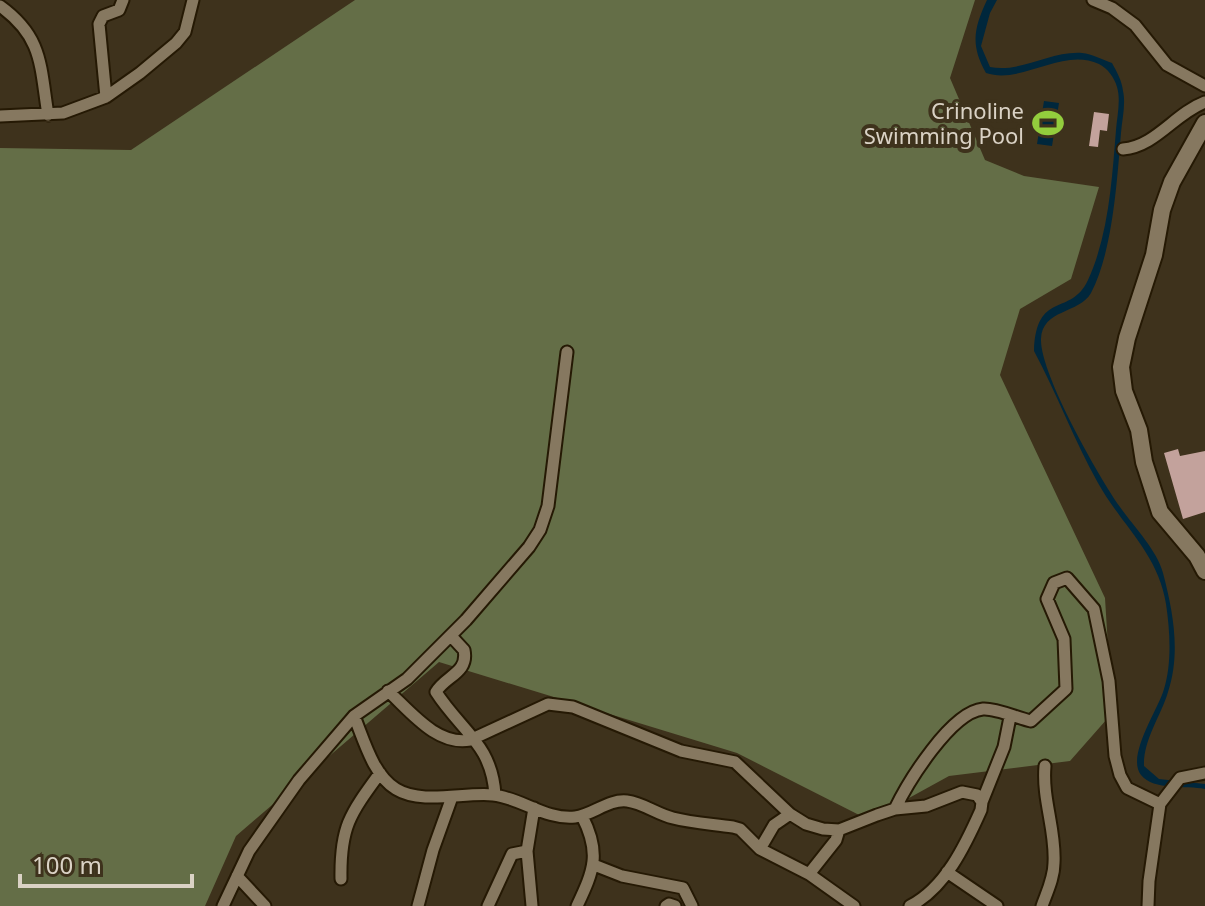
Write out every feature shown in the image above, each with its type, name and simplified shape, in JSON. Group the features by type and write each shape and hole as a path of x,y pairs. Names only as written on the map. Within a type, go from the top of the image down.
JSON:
{"street":[{"path":"106,97 99,24 103,16 119,10 123,0"},
{"path":"0,116 63,113 106,97 176,43 185,32 193,0"},
{"path":"1093,0 1112,8 1135,25 1167,65 1205,86"},
{"path":"0,6 19,20 34,42 48,115"},
{"path":"1123,149 1145,144 1179,115 1205,102"},
{"path":"1205,123 1172,182 1162,210 1154,255 1127,338 1121,367 1124,391 1139,430 1141,452 1160,512 1197,556 1205,571"},
{"path":"223,906 269,820 354,716 407,679 451,636 529,547 540,530 548,506 567,352"},
{"path":"895,809 917,769 954,726 980,709 1031,721 1066,689 1064,639 1047,599 1054,583 1067,578 1094,609 1109,681 1115,756 1120,775 1127,788 1160,804"},
{"path":"451,636 464,650 464,663 462,669 436,692 475,737 491,766 495,795"},
{"path":"388,691 439,736 459,742 548,704 573,707 681,751 735,762 790,814 806,824 839,830 895,809 926,806 962,792 977,795 982,802"},
{"path":"354,716 380,773 399,791 412,795 452,797 495,795 512,798 562,817 582,816 607,805 628,801 673,818 740,829 760,849 809,874 854,906"},
{"path":"917,904 947,872 974,826 1004,747 1010,717"},
{"path":"1042,906 1054,863 1044,798 1045,766"},
{"path":"341,879 342,836 348,820 380,773"},
{"path":"1148,906 1160,804 1180,778 1205,773"},
{"path":"418,906 452,797"},
{"path":"532,906 527,851 534,808"},
{"path":"760,849 774,825 790,814"},
{"path":"577,906 594,865 593,836 582,816"},
{"path":"809,874 836,840 839,830"},
{"path":"488,906 512,854 527,851"},
{"path":"594,865 622,876 683,888 692,906"},
{"path":"947,872 997,906"},
{"path":"237,876 265,906"},
{"path":"666,906 675,906"}],"green space":[{"path":"355,0 975,0 950,78 985,160 1024,176 1099,187 1071,279 1020,309 1000,375 1105,598 1110,679 1107,719 1070,761 949,776 869,820 737,753 439,662 236,836 205,906 0,906 0,148 131,150"}],"water":[{"path":"987,0 997,0 981,46 990,67 1013,67 1058,55 1082,53 1112,63 1122,84 1124,107 1116,193 1098,276 1085,300 1048,322 1041,339 1050,376 1072,425 1111,493 1156,556 1167,587 1174,632 1174,662 1168,692 1146,747 1144,766 1159,779 1205,784 1205,789 1154,783 1141,775 1137,767 1140,745 1164,689 1168,669 1170,647 1162,586 1147,555 1098,483 1034,351 1041,319 1047,311 1081,291 1101,244 1111,187 1119,97 1117,87 1105,68 1085,60 1071,60 1014,74 986,73 978,54 976,36"},
{"name":"Crinoline Swimming Pool","path":"1044,101 1059,103 1052,146 1037,144"}],"building":[{"path":"1094,112 1109,114 1107,131 1100,130 1098,147 1089,146"},
{"path":"1178,449 1180,456 1205,451 1205,512 1183,519 1164,453"}],"place":[{"name":"Crinoline Swimming Pool","path":"1048,123"}]}
